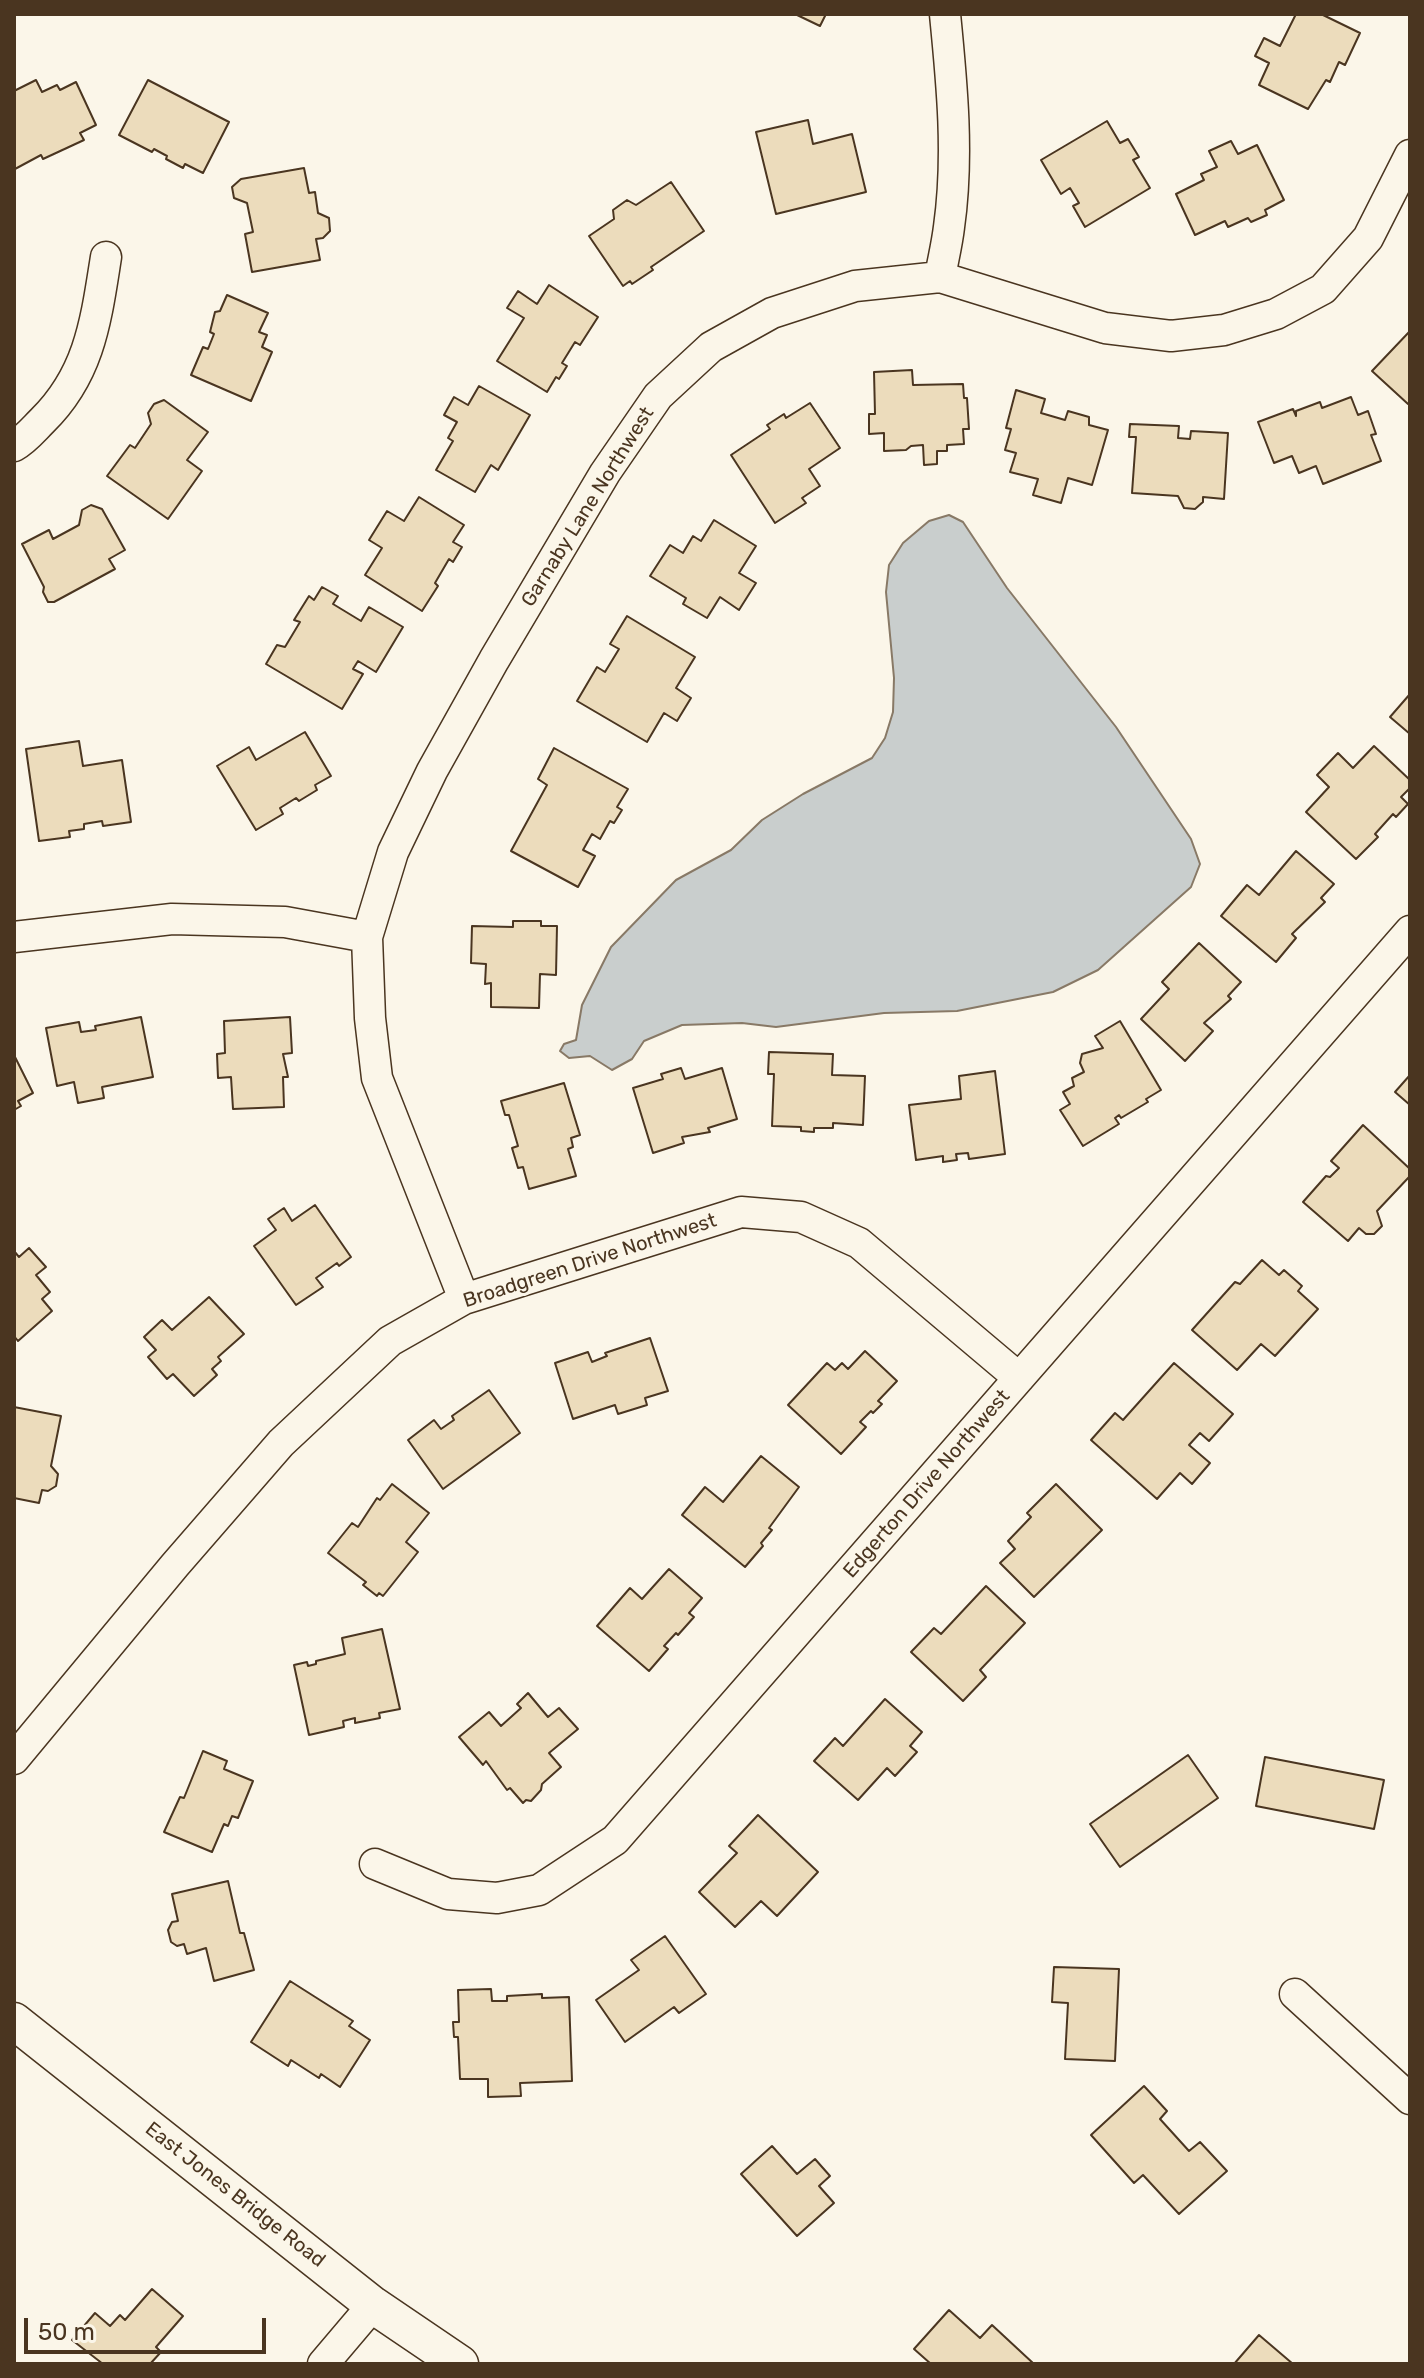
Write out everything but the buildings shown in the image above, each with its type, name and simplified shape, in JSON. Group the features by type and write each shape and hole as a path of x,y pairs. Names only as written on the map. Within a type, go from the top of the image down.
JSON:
{"street":[{"path":"940,277 950,226 953,151 945,14"},
{"name":"Garnaby Lane Northwest","path":"464,1299 377,1078 370,1018 367,937 393,852 432,771 605,473 658,396 711,347 772,313 855,286 940,277 1105,328 1171,336 1224,330 1276,314 1323,289 1368,238 1410,155"},
{"path":"14,446 47,416 77,377 94,332 106,257"},
{"path":"14,937 172,919 285,922 367,937"},
{"name":"Edgerton Drive Northwest","path":"375,1864 448,1894 497,1898 539,1890 615,1840 1410,931"},
{"name":"Broadgreen Drive Northwest","path":"14,1759 281,1443 390,1341 464,1299 741,1212 801,1217 859,1243 1019,1378"},
{"path":"1295,1994 1410,2099"},
{"name":"East Jones Bridge Road","path":"14,2021 373,2305 460,2364"},
{"path":"323,2364 373,2305"}],"shaded area":[{"path":"949,515 963,522 1007,588 1116,727 1191,839 1200,864 1191,887 1098,970 1053,992 957,1011 884,1013 776,1027 742,1023 682,1025 644,1041 632,1059 612,1070 590,1056 569,1058 560,1051 564,1044 576,1040 582,1005 611,947 676,880 731,850 762,820 803,794 872,758 885,738 893,712 894,678 886,592 889,565 903,543 929,521"}]}
